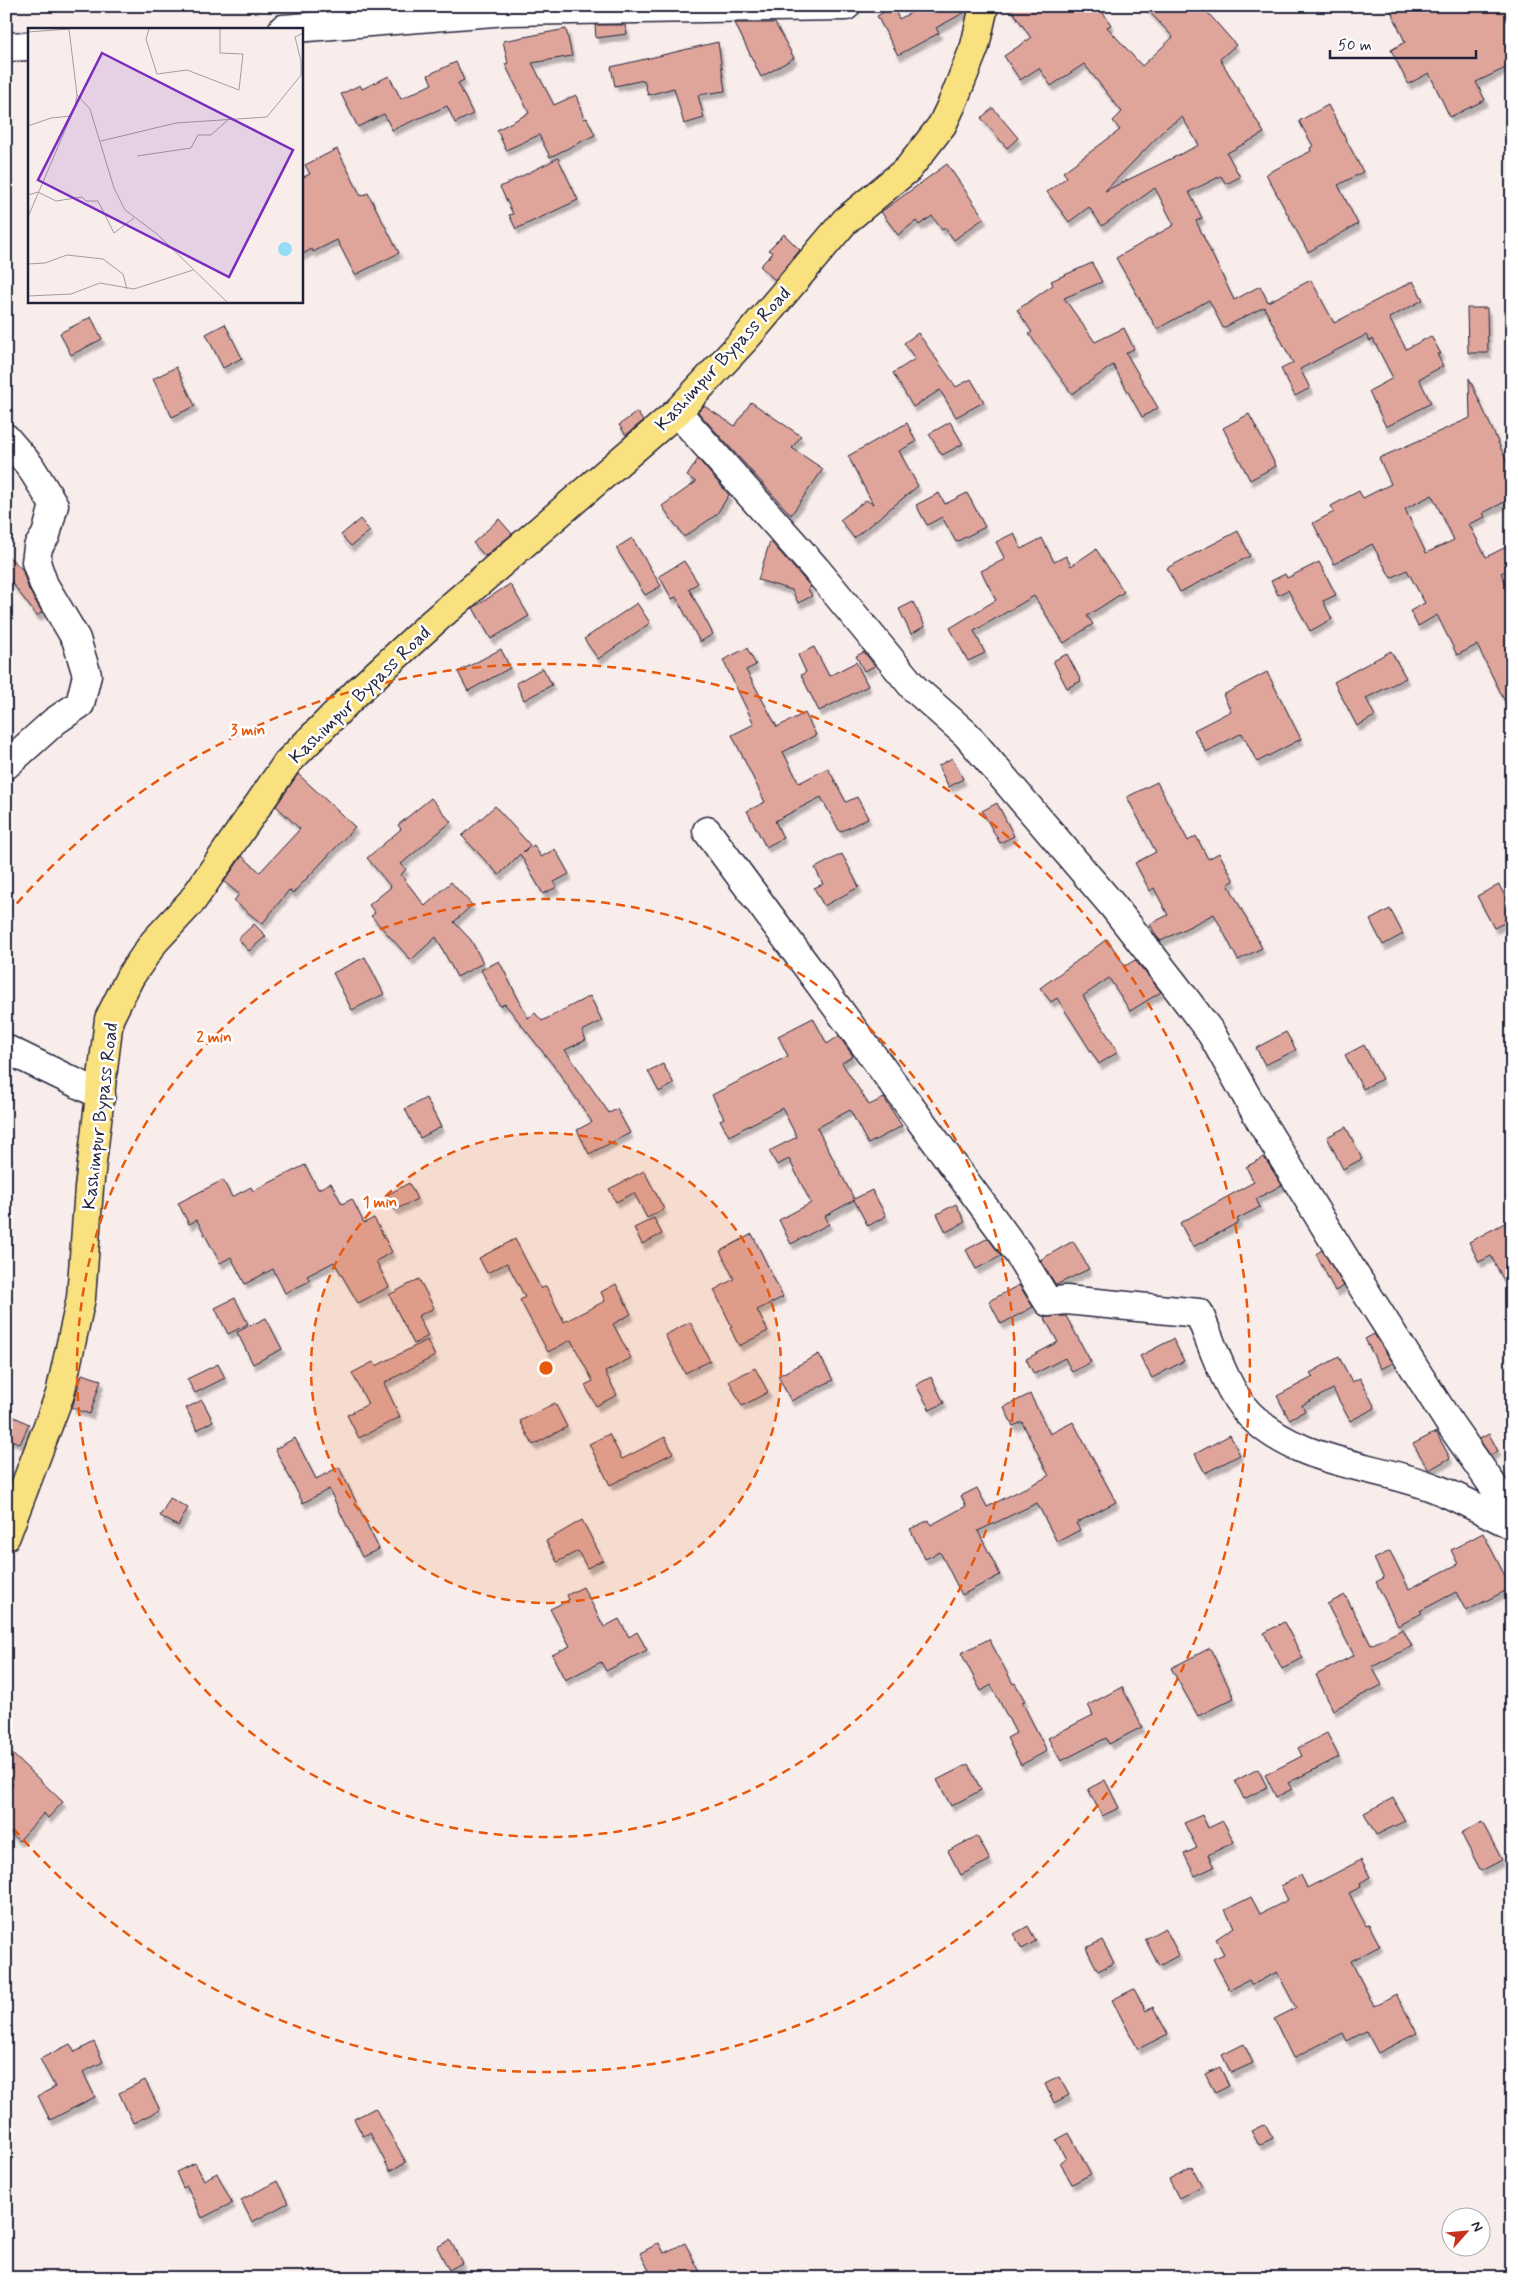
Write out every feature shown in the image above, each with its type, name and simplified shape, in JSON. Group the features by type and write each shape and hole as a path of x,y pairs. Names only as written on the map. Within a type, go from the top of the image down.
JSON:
{"main road":[{"name":"Kashimpur Bypass Road","path":"6,1536 60,1394 79,1308 89,1188 109,1019 130,977 154,942 192,901 287,762 357,692 433,622 677,412 746,338 845,221 894,182 924,150 942,125 955,98 975,46 984,6"}],"street":[{"path":"295,28 506,11 846,6"},
{"path":"6,47 28,46"},
{"path":"677,412 816,569 914,688 966,734 1113,906 1174,984 1211,1034 1261,1122 1450,1424 1512,1513"},
{"path":"6,438 30,466 54,505 46,535 38,547 36,562 55,608 76,639 87,675 80,704 55,721 6,765"},
{"path":"707,831 1012,1245 1048,1302 1066,1300 1199,1313 1225,1377 1247,1413 1266,1430 1301,1450 1436,1488 1512,1525"},
{"path":"6,1049 101,1095"}],"building":[{"path":"924,6 968,6 967,11 936,28 939,33 898,55 877,16 893,7 899,19"},
{"path":"1009,6 1099,6 1111,25 1107,27 1142,66 1173,37 1144,6 1202,6 1236,45 1220,59 1264,133 1227,153 1240,177 1226,184 1221,176 1189,192 1202,218 1196,221 1234,300 1260,286 1268,302 1311,280 1334,323 1413,281 1423,300 1389,318 1406,349 1431,336 1441,354 1437,354 1443,366 1419,379 1431,403 1386,427 1369,391 1393,378 1373,339 1370,341 1366,335 1300,369 1310,388 1295,396 1281,369 1293,363 1264,307 1223,328 1209,300 1157,329 1116,258 1174,225 1155,188 1102,226 1089,207 1069,222 1047,192 1067,177 1063,172 1120,130 1113,121 1122,112 1084,64 1051,86 1039,68 1020,80 1004,56 1031,38","holes":["1182,117 1199,145 1105,191 1167,127"]},
{"path":"1389,6 1512,6 1512,65 1476,82 1485,100 1450,117 1429,73 1408,84 1391,50 1405,42"},
{"path":"735,23 775,23 794,58 761,77"},
{"path":"595,25 625,25 627,34 596,38"},
{"path":"566,29 572,56 532,63 554,105 576,95 584,119 587,118 595,135 550,157 539,135 506,150 497,130 529,113 505,64 508,63 503,41"},
{"path":"718,42 725,91 698,95 704,118 684,124 674,88 648,95 644,80 615,86 611,67"},
{"path":"456,62 464,80 458,83 473,114 455,123 447,106 392,130 384,114 358,127 341,94 360,85 362,89 389,76 401,99 432,84 428,75"},
{"path":"1328,105 1363,172 1338,185 1358,224 1308,252 1266,174 1311,151 1310,148 1313,146 1299,121"},
{"path":"993,108 1018,138 1007,148 981,118"},
{"path":"337,149 361,196 368,193 399,253 355,275 337,240 313,252 312,249 302,254 302,178 310,174 305,165"},
{"path":"558,158 578,200 516,229 509,215 513,214 500,187"},
{"path":"947,164 984,218 954,240 945,228 942,230 932,216 919,225 916,221 898,235 881,212"},
{"path":"784,234 800,250 775,280 760,266 773,253 768,250"},
{"path":"1092,263 1102,282 1064,298 1095,342 1124,328 1134,349 1126,353 1158,408 1142,417 1113,365 1072,394 1029,334 1032,332 1017,310 1053,285 1051,281"},
{"path":"1467,308 1487,308 1488,353 1468,353"},
{"path":"91,317 102,339 71,355 60,333"},
{"path":"225,324 242,358 223,368 206,334"},
{"path":"918,333 956,387 971,379 984,402 956,417 940,390 913,407 893,373 915,359 904,343"},
{"path":"176,367 195,406 172,417 153,379"},
{"path":"1469,378 1512,473 1512,498 1483,513 1485,517 1469,524 1486,557 1512,544 1512,568 1501,573 1512,595 1512,716 1477,645 1457,655 1437,615 1418,626 1410,611 1425,603 1407,570 1391,578 1372,544 1334,564 1313,523 1334,512 1331,506 1359,491 1363,498 1391,484 1379,458 1470,418","holes":["1432,495 1454,540 1426,553 1405,509"]},
{"path":"751,402 801,436 792,448 823,469 791,515 698,412 704,406 735,426"},
{"path":"637,412 643,421 626,435 619,425"},
{"path":"1249,414 1276,466 1250,480 1223,428"},
{"path":"950,422 963,444 942,455 929,434"},
{"path":"907,423 916,442 899,451 918,486 854,538 840,520 866,500 873,504 848,456"},
{"path":"698,459 729,495 716,515 684,537 662,506 696,482 687,476"},
{"path":"939,493 945,504 967,493 985,527 956,542 942,517 927,525 916,505"},
{"path":"360,519 370,531 351,546 341,535"},
{"path":"499,519 512,534 485,556 473,543"},
{"path":"1238,531 1250,556 1180,592 1167,568"},
{"path":"1014,533 1021,549 1042,538 1054,562 1066,556 1071,566 1096,549 1124,592 1087,616 1093,624 1064,643 1034,596 974,631 985,653 968,661 950,628 996,600 981,571 1005,559 996,542"},
{"path":"632,538 661,586 645,595 616,548"},
{"path":"770,541 811,587 808,589 812,596 798,603 792,590 758,580"},
{"path":"6,554 22,569 29,590 42,612 37,616 6,575"},
{"path":"684,561 698,583 689,589 713,634 700,642 676,597 672,599 659,576"},
{"path":"1319,562 1336,595 1323,601 1332,619 1310,631 1288,590 1278,595 1271,581 1285,574 1287,578"},
{"path":"510,584 529,616 491,639 473,608"},
{"path":"913,602 925,626 911,634 899,609"},
{"path":"637,603 650,623 598,659 584,639"},
{"path":"814,647 829,676 856,662 868,686 819,711 801,675 806,672 798,655"},
{"path":"747,648 756,665 746,670 777,727 805,713 816,735 783,752 799,783 828,768 846,802 857,797 868,818 840,832 821,797 775,821 783,838 766,847 747,811 765,802 732,735 754,724 723,660"},
{"path":"501,649 510,668 468,691 458,672"},
{"path":"1391,651 1406,678 1366,698 1375,716 1357,726 1334,682"},
{"path":"864,652 875,666 864,671 856,656"},
{"path":"1067,654 1081,681 1067,688 1053,661"},
{"path":"543,668 552,685 524,700 516,683"},
{"path":"1267,672 1301,739 1257,762 1242,733 1206,752 1194,730 1231,711 1223,695"},
{"path":"952,758 963,779 949,787 938,766"},
{"path":"298,774 355,827 293,893 289,890 262,924 234,901 239,894 224,882 242,856 260,872 300,829 276,806"},
{"path":"1157,782 1188,841 1196,836 1208,859 1219,853 1234,881 1228,884 1262,948 1238,960 1214,914 1161,941 1156,936 1150,924 1168,915 1154,888 1150,891 1135,863 1156,852 1127,797"},
{"path":"431,798 451,822 401,864 406,869 401,875 425,906 451,882 472,905 454,922 471,940 483,963 457,977 436,937 411,960 371,916 375,913 369,905 391,887 367,858 401,829 398,825"},
{"path":"997,803 1014,836 1000,843 982,811"},
{"path":"495,806 530,845 523,852 534,845 541,857 555,849 569,874 554,882 557,887 543,894 520,854 499,875 462,836"},
{"path":"842,854 859,887 824,906 814,888 823,884 815,868"},
{"path":"1499,885 1512,909 1512,919 1494,928 1477,896"},
{"path":"1390,909 1403,934 1383,945 1370,920"},
{"path":"254,924 266,936 249,951 238,939"},
{"path":"1107,939 1125,966 1135,960 1161,992 1130,1011 1109,978 1083,996 1118,1052 1099,1064 1057,998 1051,1002 1040,988"},
{"path":"365,957 384,994 352,1010 333,973"},
{"path":"499,961 528,1018 535,1013 542,1021 590,996 602,1021 582,1031 586,1040 565,1050 609,1113 617,1109 630,1133 589,1154 577,1130 592,1122 557,1070 505,1004 500,1006 481,970"},
{"path":"813,1018 827,1044 839,1036 853,1056 842,1063 869,1105 884,1098 902,1126 868,1144 850,1110 817,1128 854,1199 872,1190 886,1216 868,1226 854,1200 825,1216 829,1224 791,1244 779,1220 811,1203 789,1159 777,1165 769,1151 797,1137 782,1108 729,1136 720,1120 724,1118 712,1095 788,1056 778,1036"},
{"path":"1286,1032 1296,1050 1265,1065 1256,1048"},
{"path":"1364,1045 1382,1079 1363,1089 1345,1055"},
{"path":"663,1064 674,1084 659,1092 648,1071"},
{"path":"426,1098 441,1127 420,1138 405,1109"},
{"path":"1346,1127 1362,1159 1343,1169 1327,1137"},
{"path":"1264,1157 1282,1185 1256,1199 1260,1207 1237,1219 1239,1222 1193,1247 1180,1223 1254,1182 1246,1167"},
{"path":"305,1165 318,1189 331,1183 342,1204 352,1199 364,1223 374,1218 392,1252 376,1261 389,1287 358,1303 334,1262 307,1276 310,1281 285,1293 273,1269 245,1284 231,1257 220,1263 197,1220 189,1224 178,1203 223,1180 232,1197 251,1187 253,1191"},
{"path":"644,1171 664,1209 647,1218 634,1193 616,1202 609,1189"},
{"path":"409,1183 417,1199 395,1210 387,1195"},
{"path":"956,1204 965,1222 946,1232 937,1214"},
{"path":"654,1218 662,1234 642,1244 634,1228"},
{"path":"1512,1219 1512,1296 1491,1256 1479,1262 1469,1242"},
{"path":"752,1234 783,1297 757,1310 768,1331 739,1346 714,1290 734,1279 720,1251"},
{"path":"988,1238 1001,1256 976,1269 966,1250"},
{"path":"515,1239 541,1289 546,1286 564,1322 605,1301 601,1292 616,1284 631,1314 613,1324 631,1358 605,1372 617,1395 596,1406 585,1385 593,1381 571,1340 548,1352 520,1300 525,1297 507,1263 487,1273 479,1258"},
{"path":"1073,1241 1089,1269 1056,1285 1040,1260"},
{"path":"1322,1250 1344,1286 1335,1291 1316,1254"},
{"path":"419,1279 434,1308 418,1316 428,1336 414,1344 389,1295"},
{"path":"1019,1285 1033,1307 1001,1324 989,1301"},
{"path":"235,1298 248,1324 228,1334 215,1308"},
{"path":"1066,1316 1091,1362 1072,1372 1065,1358 1034,1374 1026,1359 1058,1342 1044,1317"},
{"path":"266,1318 282,1349 253,1364 237,1332"},
{"path":"690,1322 710,1361 685,1373 665,1335"},
{"path":"1374,1334 1393,1363 1381,1369 1365,1339"},
{"path":"1173,1339 1184,1361 1152,1378 1140,1356"},
{"path":"427,1340 435,1356 384,1383 400,1417 359,1438 347,1415 368,1404 352,1373 373,1362 376,1366"},
{"path":"819,1354 833,1380 791,1401 778,1376"},
{"path":"1339,1357 1352,1382 1360,1378 1375,1408 1350,1421 1333,1389 1302,1405 1305,1411 1289,1419 1277,1396 1313,1377 1310,1373"},
{"path":"218,1364 225,1378 195,1393 187,1379"},
{"path":"755,1368 768,1392 742,1406 729,1381"},
{"path":"82,1374 101,1380 90,1414 72,1408"},
{"path":"931,1377 944,1403 930,1410 916,1385"},
{"path":"1030,1394 1050,1434 1073,1422 1116,1502 1076,1523 1080,1530 1057,1542 1037,1503 978,1531 1000,1575 962,1595 940,1552 925,1559 910,1529 929,1520 931,1525 966,1506 961,1496 977,1488 987,1507 1049,1476 1022,1422 1013,1426 1004,1407"},
{"path":"202,1400 213,1421 197,1430 186,1408"},
{"path":"555,1403 567,1427 533,1445 520,1421"},
{"path":"6,1413 29,1424 20,1444 6,1437"},
{"path":"1436,1432 1450,1458 1429,1470 1413,1444"},
{"path":"609,1434 622,1459 665,1437 673,1453 610,1485 589,1444"},
{"path":"1489,1434 1498,1451 1490,1455 1479,1439"},
{"path":"1230,1435 1240,1455 1205,1473 1195,1454"},
{"path":"295,1438 316,1479 339,1467 379,1549 362,1557 329,1489 303,1503 275,1449"},
{"path":"170,1498 188,1508 178,1526 160,1516"},
{"path":"582,1520 603,1560 587,1568 578,1551 557,1562 546,1541"},
{"path":"1483,1533 1511,1588 1466,1611 1456,1592 1420,1611 1422,1613 1398,1626 1376,1582 1384,1578 1374,1559 1390,1551 1409,1589 1458,1564 1451,1550"},
{"path":"583,1587 604,1627 619,1619 629,1637 637,1632 647,1650 606,1671 601,1662 565,1680 552,1655 570,1646 550,1609 569,1600 567,1595"},
{"path":"1345,1595 1371,1645 1403,1629 1412,1646 1372,1667 1382,1685 1333,1710 1316,1675 1354,1655 1327,1604"},
{"path":"1284,1622 1303,1658 1282,1669 1264,1633"},
{"path":"989,1639 1013,1684 1015,1683 1025,1701 1022,1702 1047,1751 1021,1765 1007,1738 1016,1733 991,1685 981,1691 961,1653"},
{"path":"1210,1648 1234,1698 1198,1716 1171,1668"},
{"path":"1122,1687 1142,1727 1109,1744 1106,1738 1061,1761 1048,1738 1093,1715 1088,1705"},
{"path":"1327,1733 1339,1757 1288,1783 1292,1789 1276,1797 1265,1775 1302,1756 1298,1748"},
{"path":"6,1748 63,1802 48,1818 44,1813 19,1841 6,1829 6,1792 13,1784 6,1778"},
{"path":"968,1764 981,1790 951,1806 937,1780"},
{"path":"1258,1769 1267,1787 1244,1799 1235,1781"},
{"path":"1105,1780 1119,1808 1102,1816 1088,1789"},
{"path":"1393,1798 1405,1821 1376,1835 1364,1813"},
{"path":"1202,1815 1208,1828 1223,1821 1234,1842 1208,1855 1214,1867 1195,1876 1184,1854 1197,1848 1184,1823"},
{"path":"1482,1822 1502,1860 1481,1871 1461,1833"},
{"path":"977,1836 990,1860 961,1875 948,1851"},
{"path":"1361,1860 1370,1877 1360,1883 1361,1887 1349,1893 1366,1926 1369,1925 1380,1946 1351,1961 1374,2006 1396,1994 1417,2033 1378,2053 1366,2031 1347,2041 1343,2033 1293,2058 1274,2019 1296,2008 1277,1972 1252,1985 1249,1980 1230,1990 1213,1959 1224,1954 1216,1939 1234,1927 1225,1910 1251,1897 1260,1914 1288,1900 1281,1886 1301,1875 1307,1888"},
{"path":"1028,1926 1036,1941 1022,1949 1014,1934"},
{"path":"1165,1928 1179,1955 1159,1966 1145,1939"},
{"path":"1102,1940 1114,1963 1098,1971 1086,1948"},
{"path":"1134,1989 1146,2011 1153,2007 1168,2034 1138,2049 1112,2000"},
{"path":"94,2042 103,2062 83,2072 95,2097 50,2120 38,2096 55,2087 40,2059 70,2044 75,2052"},
{"path":"1244,2044 1253,2063 1231,2073 1222,2055"},
{"path":"1220,2067 1229,2086 1215,2093 1205,2074"},
{"path":"1059,2077 1069,2095 1054,2103 1045,2084"},
{"path":"145,2080 160,2110 133,2123 119,2093"},
{"path":"375,2108 406,2162 390,2171 370,2133 363,2136 354,2119"},
{"path":"1265,2124 1273,2138 1259,2145 1251,2131"},
{"path":"1069,2133 1091,2174 1072,2184 1060,2162 1066,2159 1056,2140"},
{"path":"195,2163 204,2180 217,2173 232,2203 202,2218 187,2186 183,2188 176,2172"},
{"path":"1192,2167 1202,2186 1179,2198 1169,2179"},
{"path":"277,2181 288,2203 252,2222 241,2200"},
{"path":"450,2240 462,2263 449,2270 437,2247"},
{"path":"659,2243 664,2253 685,2243 703,2278 653,2278 640,2253"}]}
